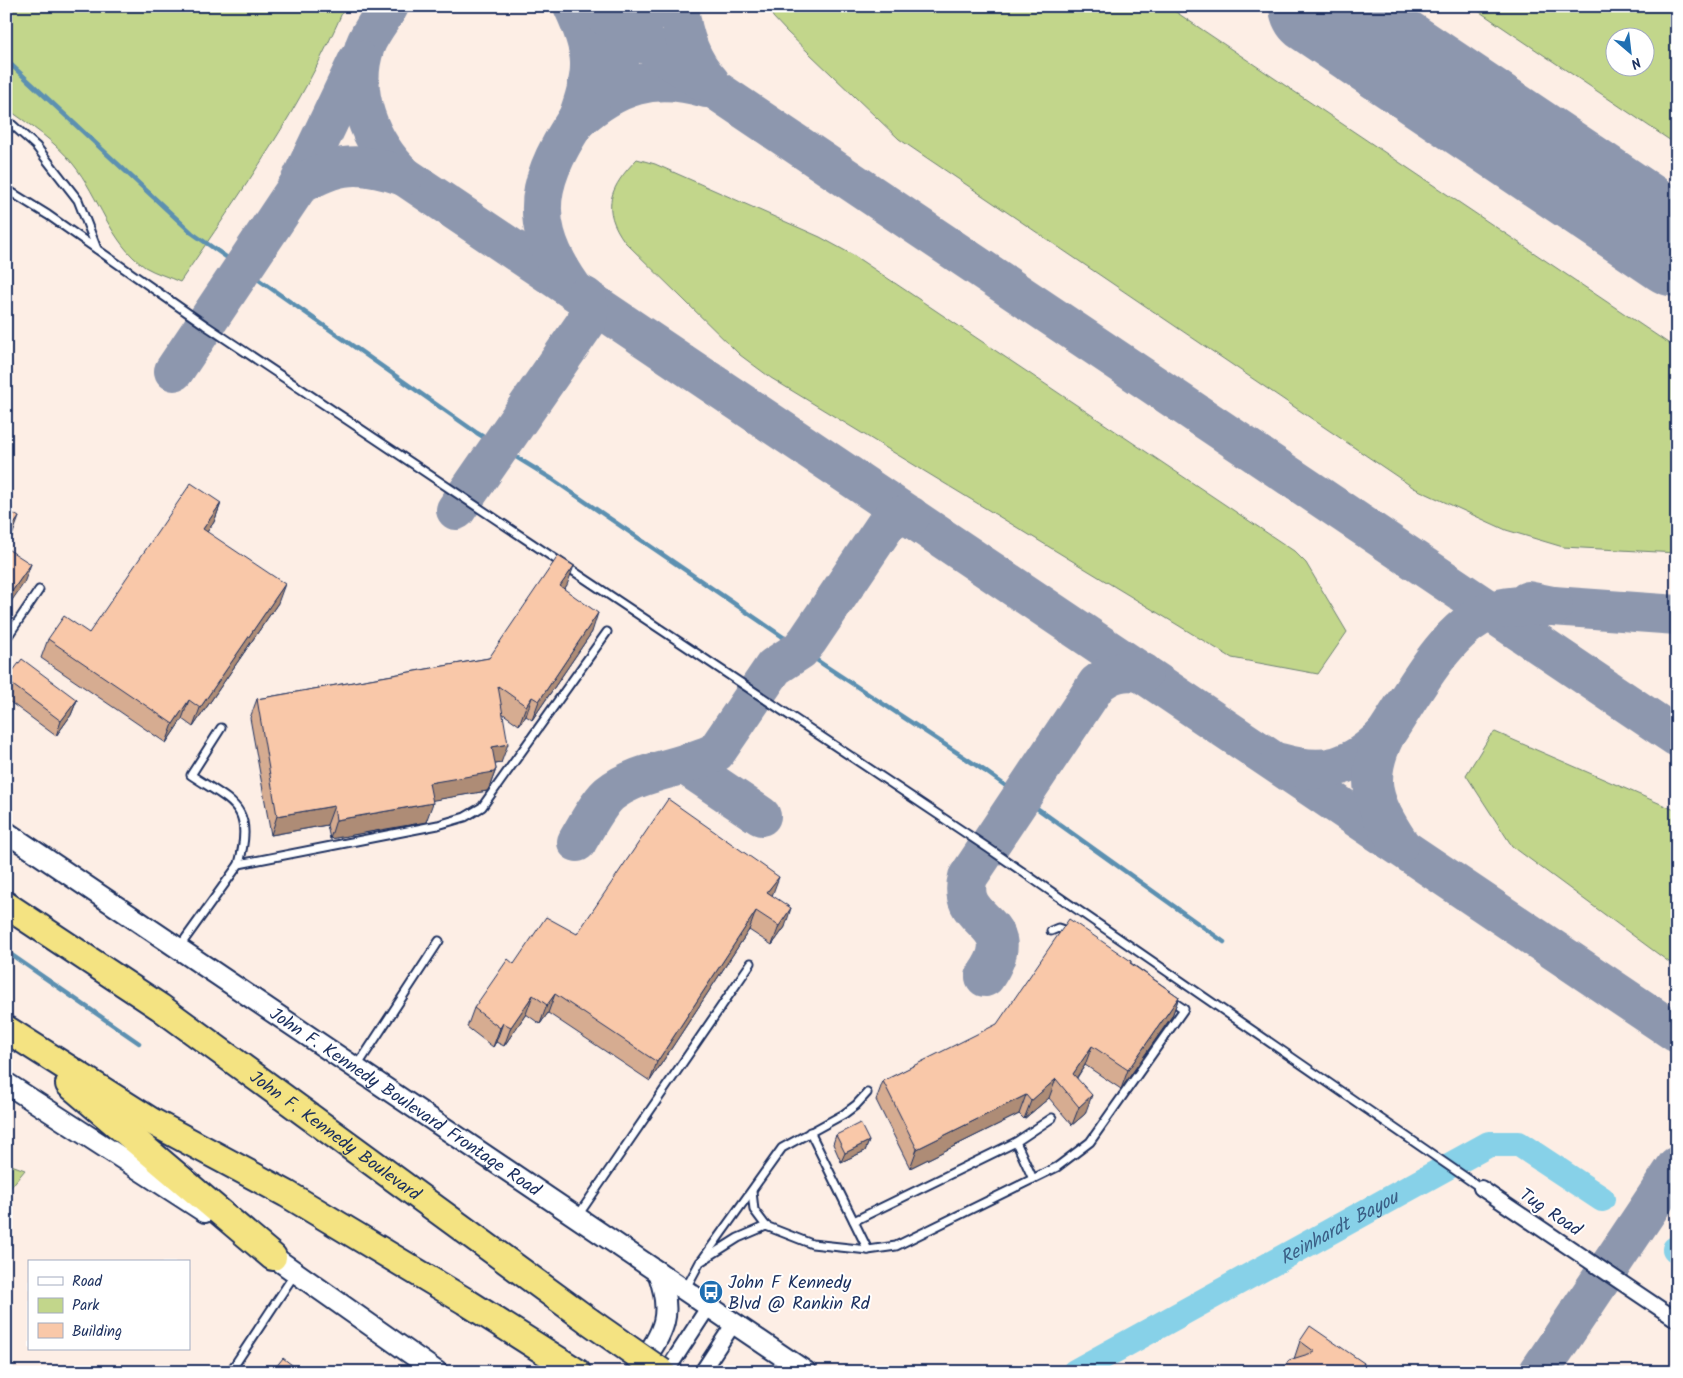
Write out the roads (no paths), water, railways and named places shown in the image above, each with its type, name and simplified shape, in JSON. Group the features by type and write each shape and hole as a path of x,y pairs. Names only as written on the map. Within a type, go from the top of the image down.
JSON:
{"highway":[{"name":"John F. Kennedy Boulevard","path":"6,905 160,1007 589,1322 662,1372"},
{"path":"10,1032 97,1109 273,1257"},
{"path":"10,1032 151,1121 287,1194 567,1365"}],"street":[{"name":"John F. Kennedy Boulevard Frontage Road","path":"6,832 806,1372"},
{"path":"6,1083 296,1272 437,1372"},
{"name":"Tug Road","path":"1481,1188 1677,1320"},
{"path":"636,1372 664,1326 665,1292 658,1272"},
{"path":"666,1372 709,1306"},
{"path":"702,1372 734,1323"}],"lane":[{"path":"6,120 36,146 78,200 97,250"},
{"name":"Tug Road","path":"6,189 205,326 979,842 1481,1188"},
{"path":"6,639 39,590"},
{"path":"239,864 438,825 465,817 482,807 607,632"},
{"path":"178,948 239,864 245,842 243,819 235,804 191,775 221,728"},
{"path":"1051,931 1058,928 1066,929 1074,935"},
{"path":"356,1068 438,941"},
{"path":"577,1217 751,963"},
{"path":"752,1191 754,1210 766,1226 812,1244 868,1250 896,1246 1057,1167 1090,1142 1184,1009 1160,993"},
{"path":"685,1290 700,1262 782,1148 844,1114 866,1092"},
{"path":"854,1221 1016,1142 1052,1118"},
{"path":"810,1132 868,1250"},
{"path":"1016,1142 1033,1179"},
{"path":"700,1262 738,1238 766,1226"},
{"path":"230,1372 296,1272"}],"waterway":[{"path":"6,60 192,233 477,433 552,479 824,665 985,771 1224,942"},
{"path":"6,951 139,1043"},
{"name":"Reinhardt Bayou","path":"1075,1372 1489,1144 1519,1144 1602,1199"}],"place":[{"name":"John F Kennedy Blvd @ Rankin Rd","path":"711,1292"}]}
